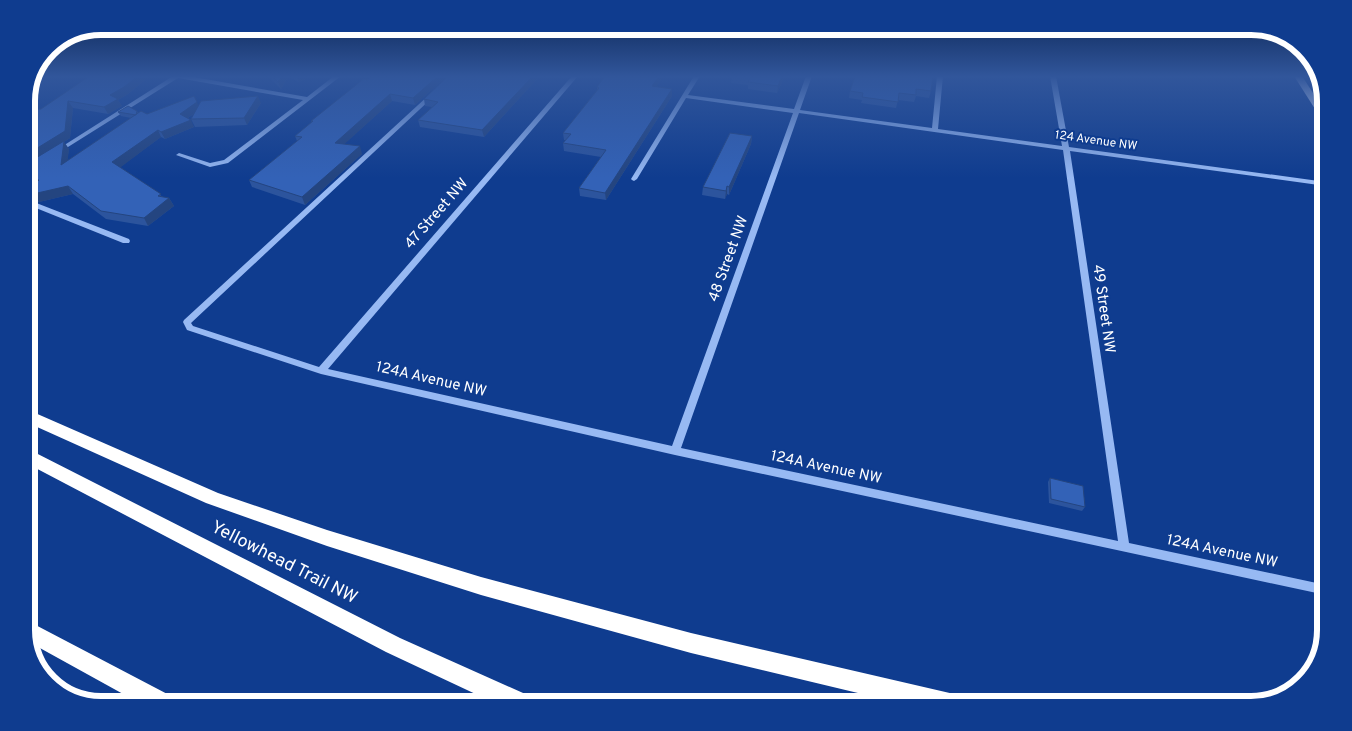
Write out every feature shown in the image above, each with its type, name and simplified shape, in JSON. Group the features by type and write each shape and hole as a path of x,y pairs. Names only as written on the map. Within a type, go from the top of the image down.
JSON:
{"highway":[{"path":"35,419 212,498 336,541 481,586 691,643 916,696"},
{"name":"Yellowhead Trail NW","path":"35,460 394,645 504,696"},
{"path":"35,634 148,696"}],"street":[{"path":"52,155 124,110"},
{"path":"179,155 210,165 226,162 294,110"},
{"name":"124A Avenue NW","path":"415,110 187,322 190,328 320,371 675,451 1317,588"},
{"name":"47 Street NW","path":"320,371 546,110"},
{"name":"124 Avenue NW","path":"782,110 1317,183"},
{"name":"49 Street NW","path":"1059,110 1124,546"},
{"name":"48 Street NW","path":"675,451 795,112"}],"lane":[{"path":"634,179 676,110"},
{"path":"935,131 937,110"},
{"path":"35,204 126,241"}],"building":[{"path":"35,110 67,110 65,131 35,149"},
{"path":"121,110 137,111 136,115 118,112"},
{"path":"157,110 186,110 180,114 191,120 161,132 158,130 112,162 161,194 158,196 169,198 144,218 101,211 68,186 35,194 35,183 39,180 35,181 35,159 64,141 61,165 141,111 147,114"},
{"path":"196,110 249,110 244,118 191,119"},
{"path":"325,110 372,110 335,143 360,146 302,197 249,180 302,137 295,136 313,121 311,121"},
{"path":"429,110 501,110 482,130 418,120"},
{"path":"581,110 658,110 605,193 579,188 606,150 563,143 571,134 563,133"},
{"path":"730,133 752,136 729,187 727,186 726,191 703,187"},
{"path":"1050,478 1083,486 1085,507 1051,499"}]}
